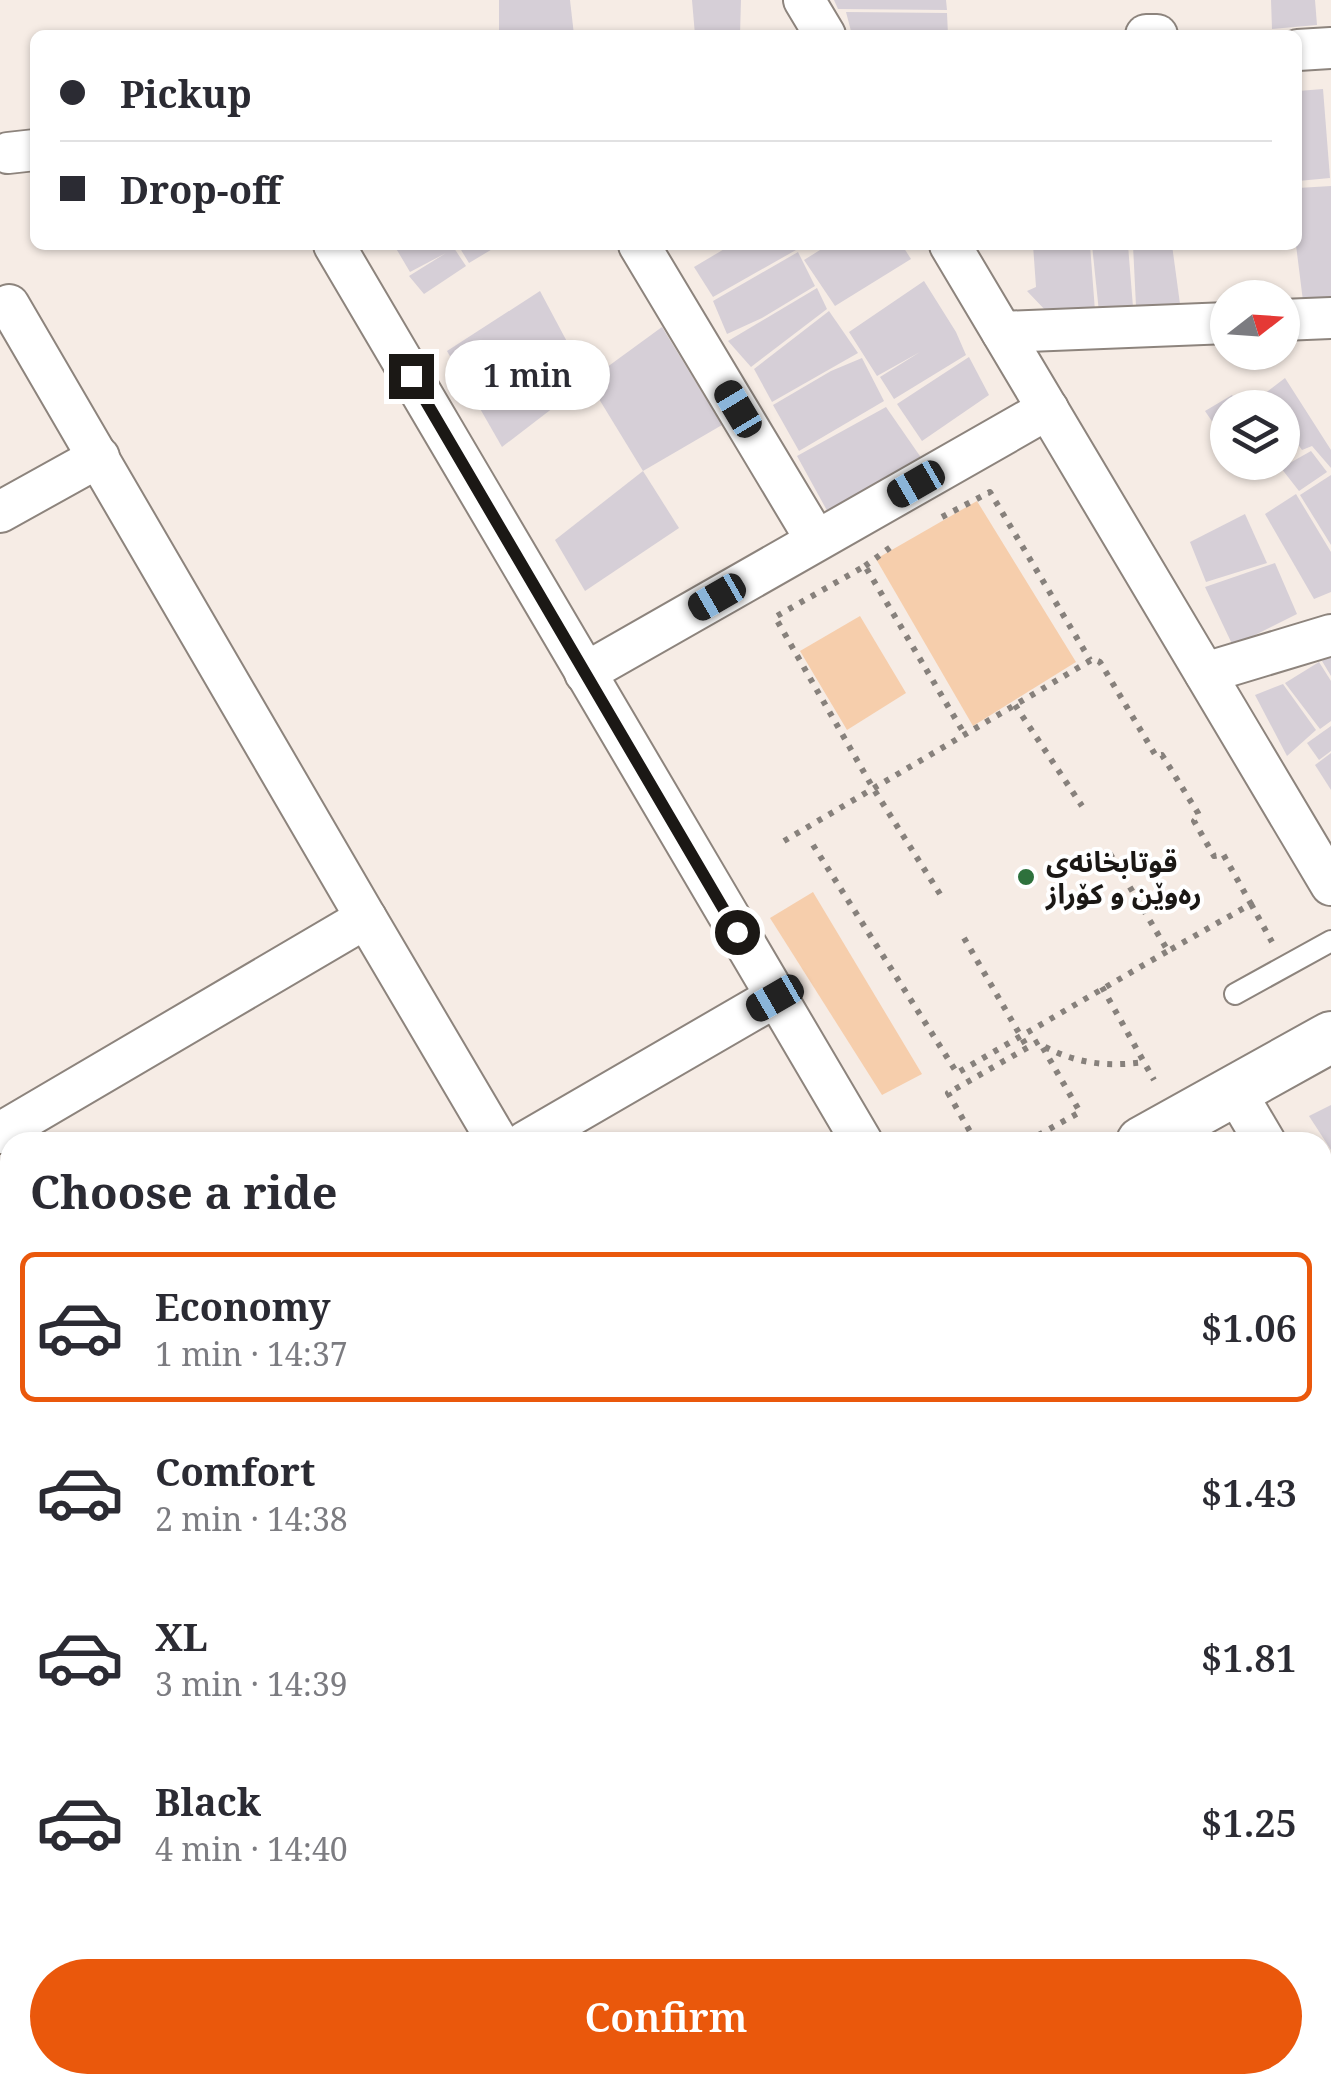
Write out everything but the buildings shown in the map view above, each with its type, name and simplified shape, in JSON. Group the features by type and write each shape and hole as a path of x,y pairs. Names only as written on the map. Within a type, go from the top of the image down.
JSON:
{"street":[{"path":"804,0 822,30"},
{"path":"1302,50 1331,48"},
{"path":"337,250 856,1132"},
{"path":"642,250 816,540"},
{"path":"953,250 1331,885"},
{"path":"10,306 492,1132"},
{"path":"1300,319 1331,318"},
{"path":"1002,332 1210,323"},
{"path":"585,672 1048,409"},
{"path":"0,512 99,457"},
{"path":"1205,673 1331,635"},
{"path":"2,1132 366,918"},
{"path":"542,1132 775,998"},
{"path":"1160,1132 1331,1037"},
{"path":"1236,1091 1259,1132"}],"lane":[{"path":"1235,994 1331,942"}],"path":[{"path":"933,522 990,492 1090,660"},
{"path":"902,540 865,566 775,617 873,788 940,894"},
{"path":"865,566 966,735"},
{"path":"784,840 1090,660 1100,662 1156,756 1162,756 1200,816 1194,821 1214,856 1223,854 1286,966"},
{"path":"1015,705 1082,806"},
{"path":"814,844 957,1073 1251,904"},
{"path":"1109,852 1168,951"},
{"path":"964,938 1028,1047"},
{"path":"1102,987 1154,1080"},
{"path":"970,1132 948,1093 1039,1040 1080,1112 1044,1132"},
{"path":"1043,1046 1074,1060 1106,1067 1144,1062"}],"shaded area":[{"path":"977,501 1076,662 973,726 876,559"},
{"path":"860,616 906,693 847,730 800,651"},
{"path":"813,892 922,1074 882,1095 770,918"}],"place":[{"name":"قوتابخانەی رەوێن و کۆراز","path":"1026,877"}],"route":[{"path":"411,376 737,932"}]}
